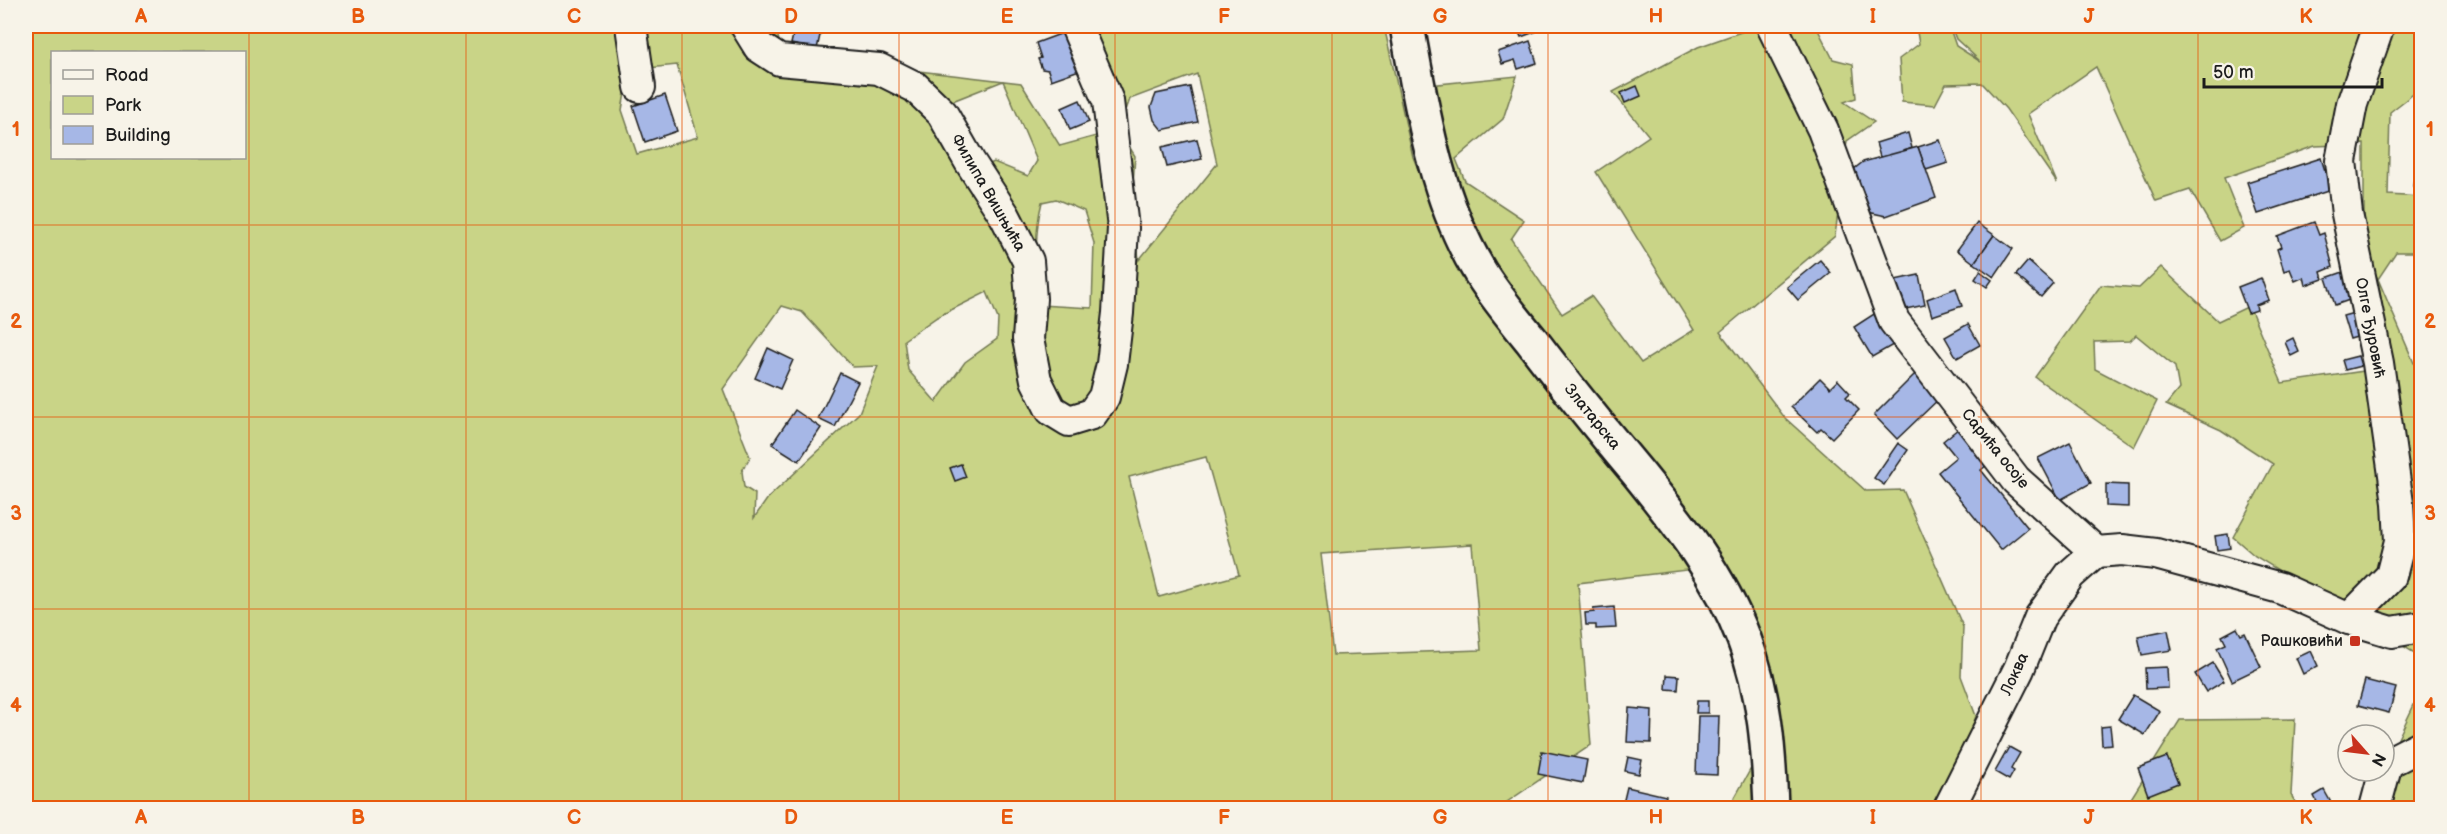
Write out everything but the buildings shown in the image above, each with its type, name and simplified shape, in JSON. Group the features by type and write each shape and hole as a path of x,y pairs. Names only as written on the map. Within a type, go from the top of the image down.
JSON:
{"main road":[{"name":"Златарска","path":"1407,26 1420,102 1441,184 1480,271 1544,357 1690,539 1719,583 1733,613 1751,661 1762,706 1768,746 1771,808"}],"street":[{"path":"631,26 640,87"},
{"name":"Филипа Вишњића","path":"746,26 759,47 779,60 879,69 915,87 942,113 969,162 1005,216 1028,261 1031,299 1028,339 1036,380 1051,410 1069,421 1092,414 1104,397 1112,364 1118,313 1123,228 1108,101 1076,26"},
{"name":"Сарића осоје","path":"1772,26 1823,130 1894,321 2016,480 2096,552"},
{"name":"Олге Ђуровић","path":"2349,619 2391,576 2400,541 2398,503 2378,363 2347,214 2341,161 2352,104 2379,26"},
{"path":"2096,552 2122,550 2156,554 2280,588 2349,619 2392,632 2421,627"},
{"name":"Локва","path":"1949,808 2019,669 2040,617 2070,575 2096,552"},
{"path":"2375,808 2387,763 2421,745"}],"green space":[{"path":"26,26 788,26 777,32 782,55 1021,83 1060,146 1118,130 1075,26 1384,26 1413,157 1460,268 1527,364 1695,569 1578,583 1591,745 1498,808 26,808","holes":["677,65 698,137 637,154 622,110 629,70","1197,74 1217,164 1139,260 1132,197 1135,156 1119,130 1130,99","1003,81 1037,161 1028,176 994,162 981,168 945,104","1056,199 1084,211 1094,243 1092,308 1039,305 1036,254 1037,228 1042,202","987,292 998,319 997,339 965,362 936,402 908,370 904,340 937,317","782,306 802,312 853,367 878,366 859,413 768,498 754,518 755,494 744,487 742,471 750,457 723,389","1206,457 1239,575 1159,597 1129,477","1472,544 1481,650 1333,655 1321,554"]},
{"path":"1758,26 1816,26 1833,59 1853,64 1856,98 1844,102 1874,122 1847,141 1835,236 1720,332 1785,418 1866,491 1903,490 1963,627 1961,676 1976,716 1944,808 1788,808 1782,741 1764,666 1510,297 1464,209 1429,85 1517,76 1503,119 1456,159 1465,181 1524,220 1511,239 1562,314 1591,296 1641,363 1694,330 1596,172 1649,136 1613,92 1698,47"},
{"path":"1916,26 1949,26 1956,46 1981,62 1956,39 1951,26 2421,26 2421,88 2390,112 2388,195 2421,197 2421,252 2396,252 2378,279 2364,253 2364,144 2315,146 2224,178 2244,228 2220,241 2190,190 2156,201 2096,67 2028,114 2057,183 2006,109 1982,83 1946,84 1935,105 1902,102 1899,59 1919,44"},
{"path":"2161,267 2218,321 2249,306 2282,383 2391,367 2378,279 2414,363 2421,363 2421,657 2255,556 2233,537 2273,464 2221,430 2166,405 2179,389 2175,367 2136,335 2130,341 2094,342 2095,369 2157,401 2134,447 2035,377 2101,285 2139,288"},
{"path":"2421,690 2421,808 2365,808 2377,783 2396,783 2396,743"},
{"path":"2295,719 2291,795 2299,808 2125,808 2180,720"},
{"path":"1754,763 1756,808 1729,808"}],"place":[{"name":"Рашковићи","path":"2355,641"}]}
